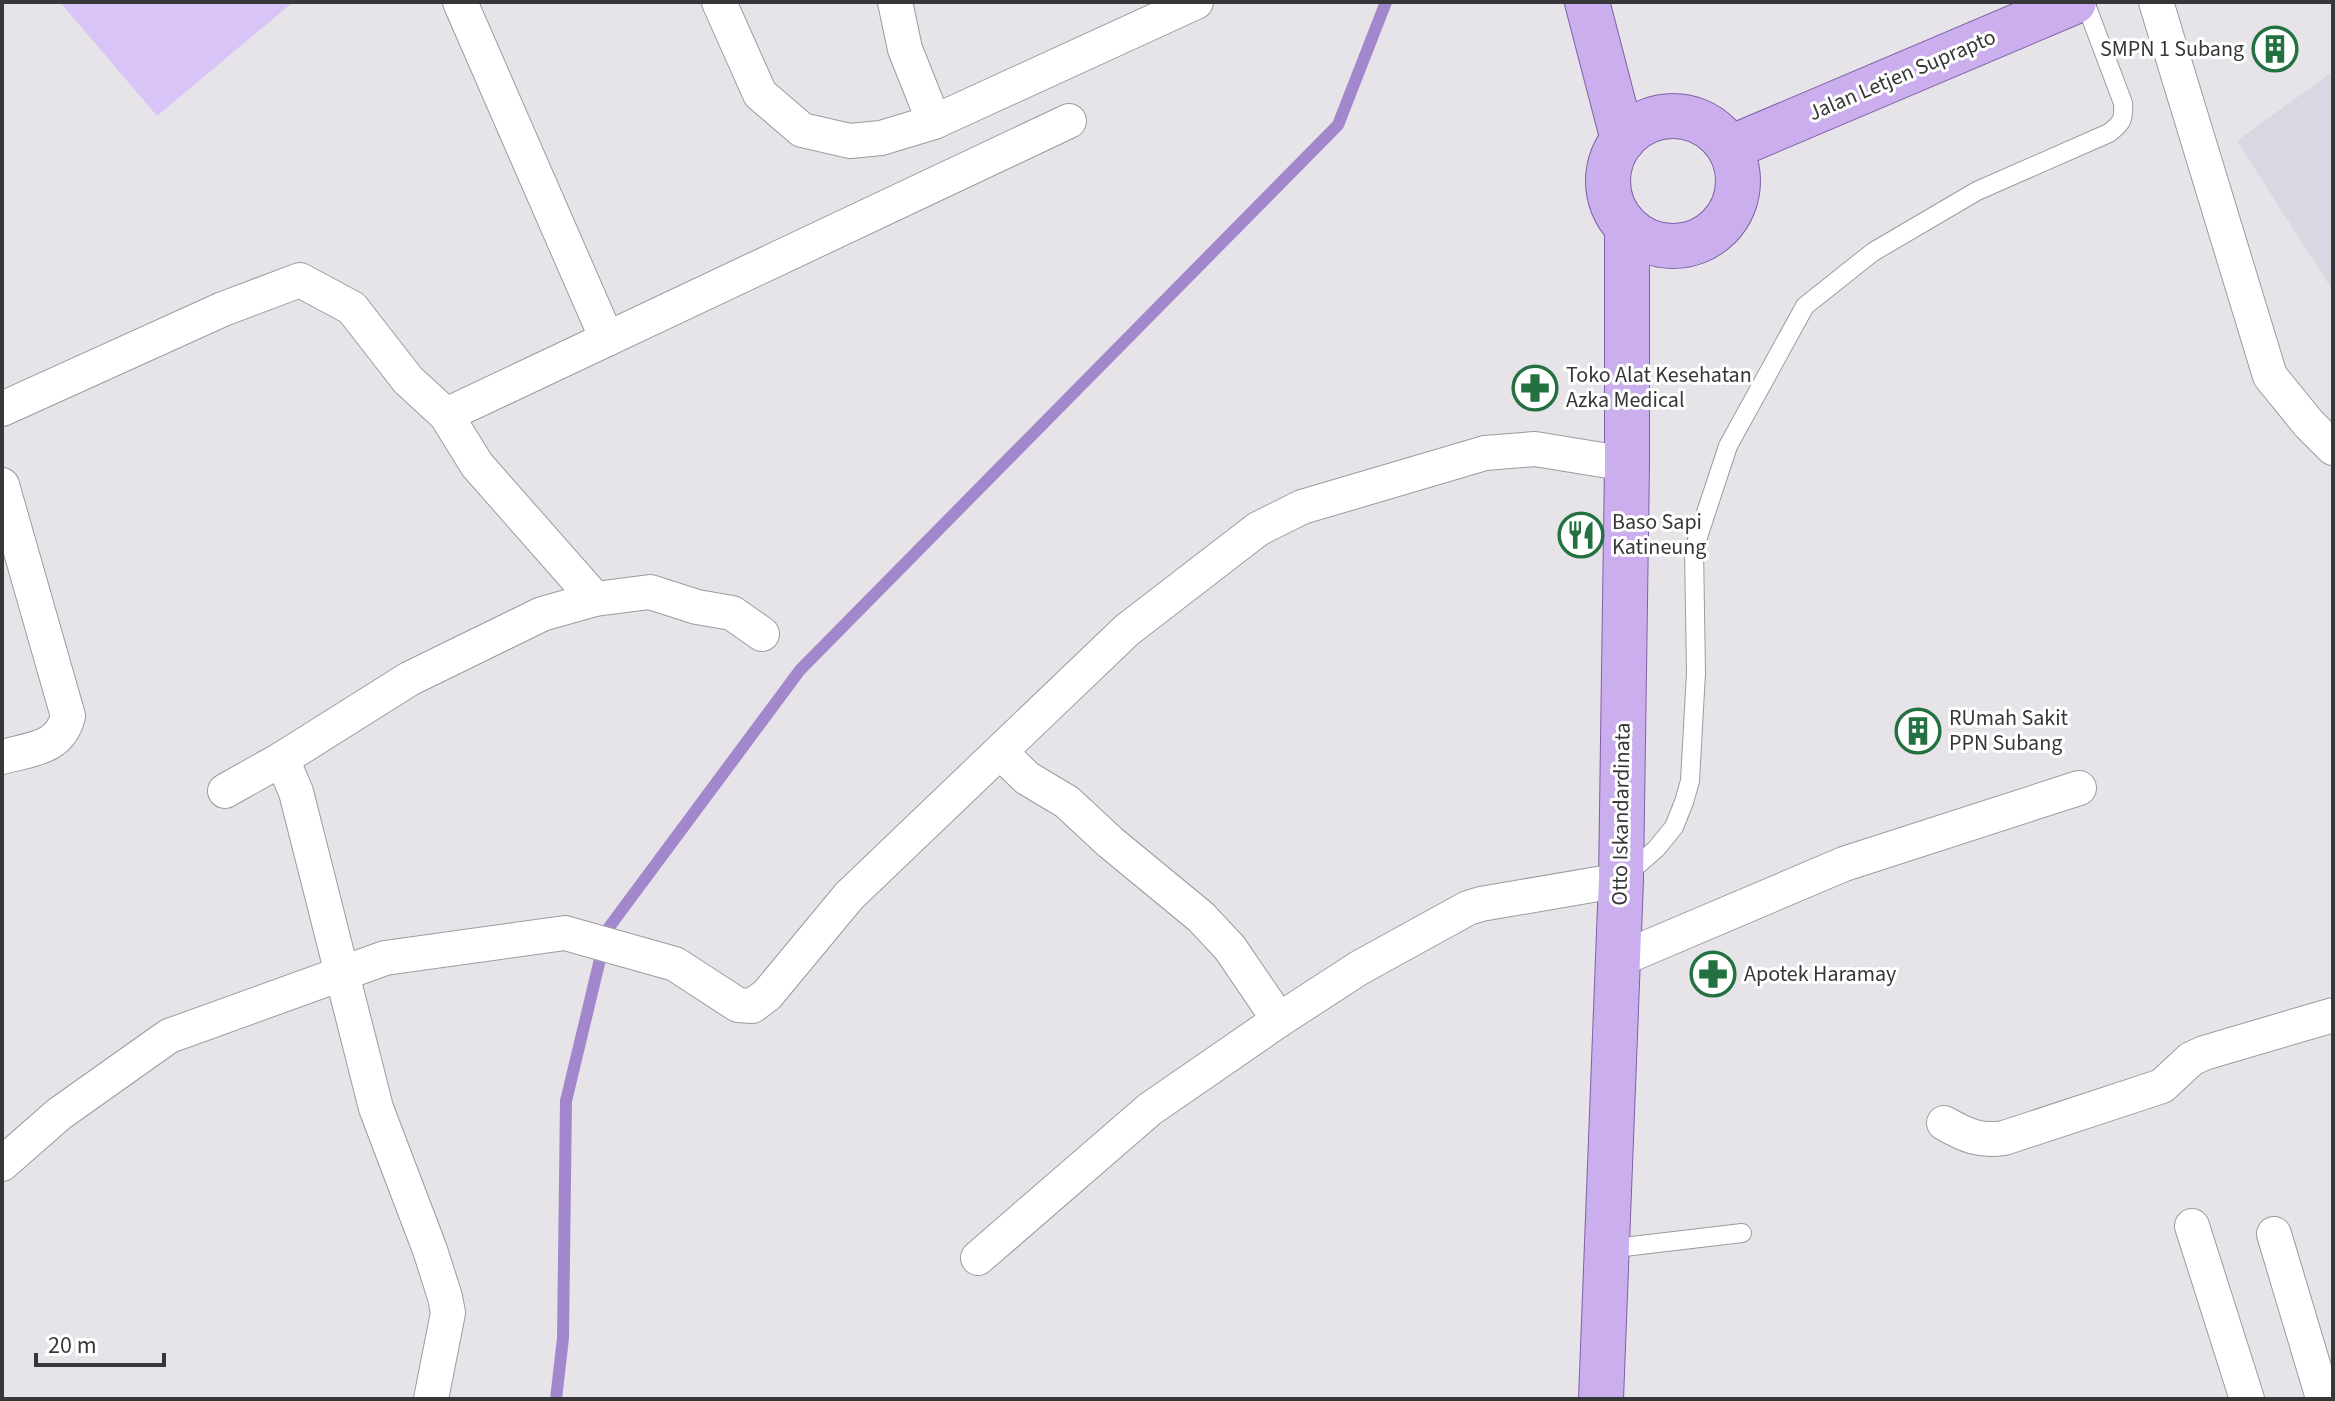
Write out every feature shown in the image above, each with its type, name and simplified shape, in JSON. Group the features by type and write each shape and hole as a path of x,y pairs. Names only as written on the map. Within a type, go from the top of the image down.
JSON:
{"main road":[{"path":"1587,2 1623,140"},
{"name":"Jalan Letjen Suprapto","path":"1730,148 2074,2"},
{"path":"1678,116 1699,121 1716,132 1730,148 1737,167 1738,188 1733,208 1721,225 1705,238 1685,246 1664,246 1644,240 1627,229 1615,213 1609,194 1608,175 1613,156 1623,140 1638,126 1658,118 1678,116"},
{"name":"Otto Iskandardinata","path":"1602,1399 1621,880 1627,229"}],"street":[{"path":"460,2 607,339"},
{"path":"719,2 760,94 802,130 850,141 881,138 934,122 1196,2"},
{"path":"895,2 905,49 934,122"},
{"path":"2156,2 2270,376 2333,448"},
{"path":"446,415 1069,121"},
{"path":"2,409 223,309 300,280 352,308 408,380 446,415 477,465 595,599"},
{"path":"2,1164 59,1114 169,1036 385,958 565,933 675,964 738,1005 752,1006 767,995 849,896 1127,630 1258,529 1302,507 1485,453 1535,449 1627,464"},
{"path":"2,485 68,716 64,730 54,742 2,757"},
{"path":"225,791 409,679 542,614 595,599 650,592 697,607 732,613 762,634"},
{"path":"1000,752 1027,778 1067,802 1201,917 1230,948 1279,1020"},
{"path":"282,759 296,792 376,1108 445,1297 448,1313 431,1399"},
{"path":"1618,960 1844,864 2079,788"},
{"path":"978,1258 1150,1109 1359,968 1468,908 1621,880"},
{"path":"1944,1123 1968,1137 1987,1141 2004,1138 2162,1086 2191,1059 2204,1053 2333,1015"},
{"path":"2192,1226 2247,1399"},
{"path":"2274,1234 2325,1397"},
{"path":"1594,1399 1602,1399"}],"lane":[{"path":"1621,880 1656,849 1674,827 1690,781 1696,673 1694,549 1728,446 1805,306 1873,252 1977,191 2109,133 2118,126 2124,118 2123,103 2085,2"},
{"path":"1607,1249 1742,1233"}],"shaded area":[{"path":"60,2 293,2 157,116"},
{"path":"2333,71 2333,291 2237,141"}],"waterway":[{"path":"556,1399 563,1338 566,1101 607,930 800,670 1338,125 1386,2"}],"place":[{"name":"SMPN 1 Subang","path":"2275,49"},
{"name":"Toko Alat Kesehatan Azka Medical","path":"1535,388"},
{"name":"Baso Sapi Katineung","path":"1581,535"},
{"name":"RUmah Sakit PPN Subang","path":"1918,731"},
{"name":"Apotek Haramay","path":"1713,974"}]}
